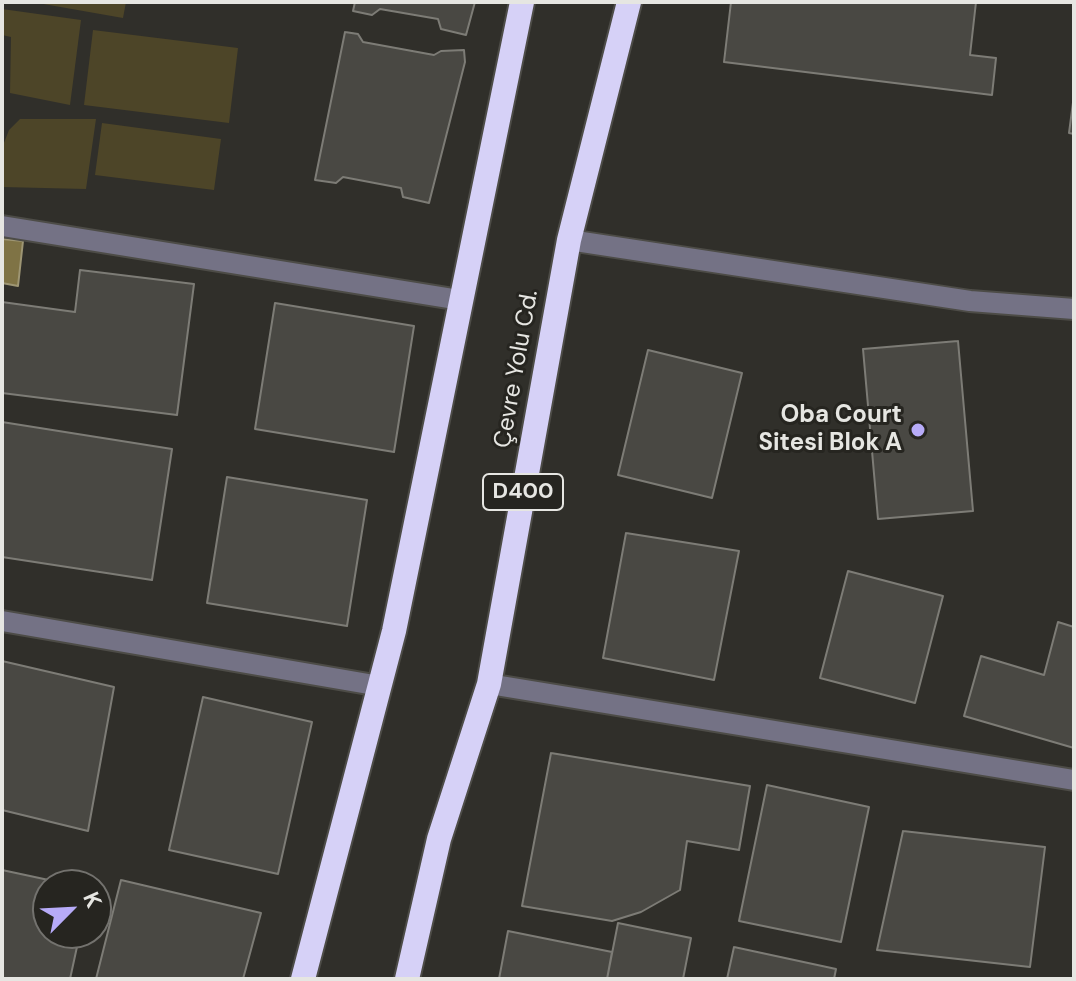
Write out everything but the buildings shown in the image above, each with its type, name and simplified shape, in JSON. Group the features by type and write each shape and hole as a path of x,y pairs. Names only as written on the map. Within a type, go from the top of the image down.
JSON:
{"highway":[{"path":"303,979 394,631 522,2"},
{"name":"Çevre Yolu Cd.","path":"407,979 439,839 489,684 569,240 629,2"}],"street":[{"path":"2,226 460,300"},
{"path":"569,240 970,301 1074,309"},
{"path":"2,621 380,686"},
{"path":"489,684 1074,780"}],"shaded area":[{"path":"32,2 126,2 123,18"},
{"path":"2,9 81,20 70,105 10,93 11,37 2,35"},
{"path":"93,30 238,48 229,123 84,105"},
{"path":"20,119 96,119 86,189 2,187 2,148 9,130"},
{"path":"102,123 221,139 214,190 95,175"},
{"path":"2,239 23,241 18,286 2,283"}],"place":[{"name":"Oba Court Sitesi Blok A","path":"918,430"}]}
